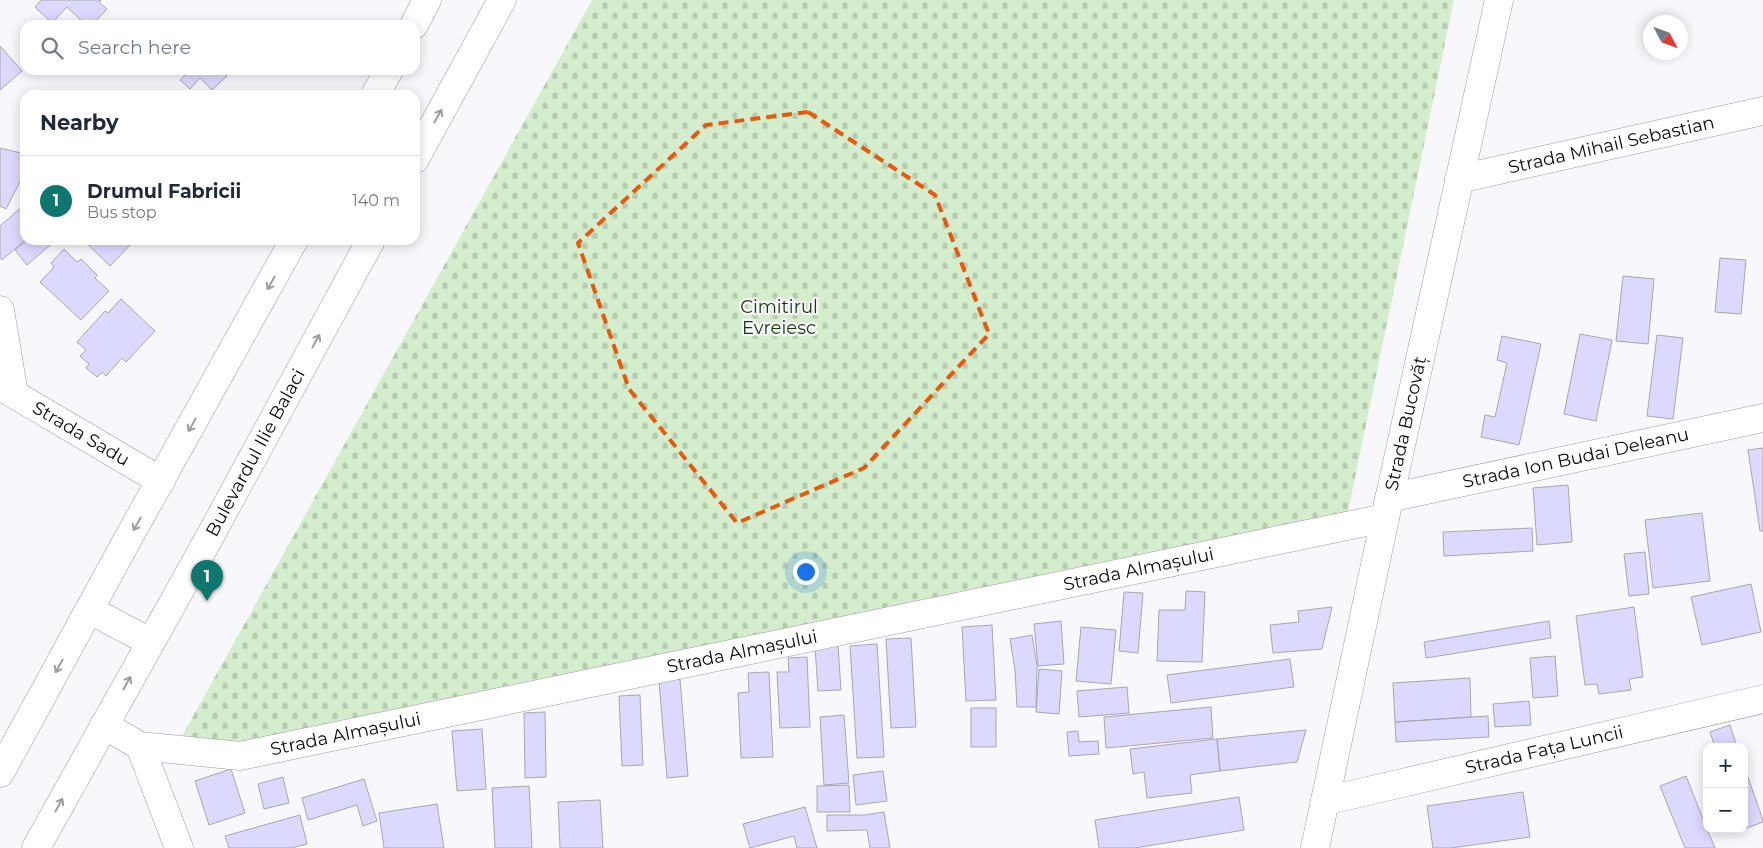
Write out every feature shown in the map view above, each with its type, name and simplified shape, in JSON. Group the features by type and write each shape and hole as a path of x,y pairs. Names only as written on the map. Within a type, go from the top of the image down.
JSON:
{"street":[{"path":"417,20 427,0"},
{"path":"420,150 502,0"},
{"name":"Strada Bucovăț","path":"1315,848 1387,508 1499,0"},
{"path":"378,90 386,75"},
{"name":"Strada Mihail Sebastian","path":"1459,179 1763,110"},
{"path":"0,774 291,245"},
{"name":"Bulevardul Ilie Balaci","path":"36,848 208,540 368,245"},
{"path":"0,310 7,390"},
{"name":"Strada Sadu","path":"7,390 161,481"},
{"name":"Strada Ion Budai Deleanu","path":"1387,508 1763,418"},
{"name":"Strada Almașului","path":"104,725 140,746 240,756 1387,508"},
{"path":"90,610 150,642"},
{"name":"Strada Fața Luncii","path":"1325,801 1763,699"},
{"path":"140,746 179,848"}],"highlighted area":[{"path":"808,112 935,195 989,334 864,468 737,523 629,389 578,243 706,125"}],"green space":[{"name":"Cimitirul Evreiesc","path":"592,0 1454,0 1346,521 240,756 182,736"}],"building":[{"path":"41,0 101,0 99,2 107,9 97,20 81,20 67,7 55,20 49,20 35,7"},
{"path":"0,46 20,69 20,73 0,90"},
{"path":"185,75 227,76 212,90 200,78 190,89 180,80"},
{"path":"0,148 20,153 20,182 6,209 0,206"},
{"path":"20,209 20,244 2,260 0,257 0,226"},
{"path":"21,245 50,245 27,265 15,250"},
{"path":"88,245 130,245 110,266"},
{"path":"64,249 77,262 81,259 97,275 95,278 109,291 81,320 40,282 54,267 51,263"},
{"path":"1720,258 1746,260 1741,314 1715,312"},
{"path":"1623,276 1654,279 1648,344 1616,341"},
{"path":"121,299 155,331 126,362 122,358 106,376 102,372 97,377 86,368 89,364 80,356 86,350 77,342 105,311 108,313"},
{"path":"1580,334 1612,340 1596,421 1564,414"},
{"path":"1657,335 1683,338 1673,419 1647,416"},
{"path":"1502,336 1541,344 1519,445 1481,437 1485,415 1495,417 1507,363 1497,360"},
{"path":"1763,448 1763,531 1760,531 1748,450"},
{"path":"1568,485 1572,542 1537,545 1533,488"},
{"path":"1702,513 1710,581 1653,588 1645,520"},
{"path":"1532,528 1533,551 1444,556 1443,532"},
{"path":"1645,552 1649,594 1629,596 1624,554"},
{"path":"1751,584 1761,632 1702,645 1691,597"},
{"path":"1186,591 1205,592 1202,662 1157,661 1159,610 1185,610"},
{"path":"1124,592 1143,593 1138,653 1119,651"},
{"path":"1332,607 1322,649 1273,653 1270,625 1299,622 1298,611"},
{"path":"1634,607 1643,677 1629,679 1631,690 1599,694 1597,684 1585,685 1576,616"},
{"path":"1061,621 1064,664 1038,666 1034,624"},
{"path":"1549,621 1551,638 1426,658 1424,642"},
{"path":"992,625 996,700 966,701 962,627"},
{"path":"1081,627 1116,630 1111,684 1076,681"},
{"path":"1032,635 1037,666 1036,707 1017,707 1015,670 1010,639"},
{"path":"911,638 916,727 891,728 886,639"},
{"path":"877,644 884,757 857,758 850,646"},
{"path":"838,646 841,690 818,691 815,647"},
{"path":"1555,656 1558,696 1533,698 1530,658"},
{"path":"807,657 810,727 780,728 777,672 789,672 788,658"},
{"path":"1290,659 1294,687 1171,703 1167,675"},
{"path":"1039,669 1062,671 1059,714 1036,712"},
{"path":"769,672 773,757 741,758 738,693 749,692 748,673"},
{"path":"1470,678 1471,717 1395,722 1393,683"},
{"path":"680,679 688,776 667,778 659,681"},
{"path":"1127,687 1129,713 1079,717 1077,691"},
{"path":"640,695 643,765 622,766 619,696"},
{"path":"1529,701 1531,725 1495,727 1493,704"},
{"path":"1211,707 1213,738 1106,748 1104,717"},
{"path":"971,708 996,708 996,747 971,747"},
{"path":"545,712 546,777 525,778 524,713"},
{"path":"844,715 849,783 824,785 820,717"},
{"path":"1488,716 1489,737 1396,742 1395,722"},
{"path":"1730,725 1736,743 1714,743 1710,732"},
{"path":"482,729 486,789 457,791 452,731"},
{"path":"1306,730 1297,762 1220,771 1217,739"},
{"path":"1078,731 1079,742 1098,741 1099,754 1069,756 1067,732"},
{"path":"1217,739 1220,771 1190,775 1192,793 1147,798 1144,772 1133,774 1130,749"},
{"path":"231,769 245,813 209,825 195,781"},
{"path":"883,771 887,801 856,805 853,775"},
{"path":"1686,776 1703,818 1703,833 1709,833 1715,848 1685,848 1660,786"},
{"path":"283,777 289,803 264,809 258,784"},
{"path":"1748,777 1763,820 1763,822 1748,828"},
{"path":"364,779 377,821 363,826 357,805 308,820 302,798"},
{"path":"849,785 850,812 817,812 817,786"},
{"path":"529,786 532,848 495,848 492,788"},
{"path":"1523,792 1530,837 1451,848 1433,848 1427,806"},
{"path":"1239,797 1244,830 1135,848 1099,848 1095,820"},
{"path":"600,800 603,848 560,848 558,802"},
{"path":"437,804 444,848 384,848 379,813"},
{"path":"805,807 817,848 797,848 794,836 750,848 743,824"},
{"path":"884,812 890,848 870,848 867,830 827,831 827,815 864,815"},
{"path":"300,815 307,844 291,848 229,848 225,836"}],"place":[{"name":"Drumul Fabricii","path":"207,601"}]}
